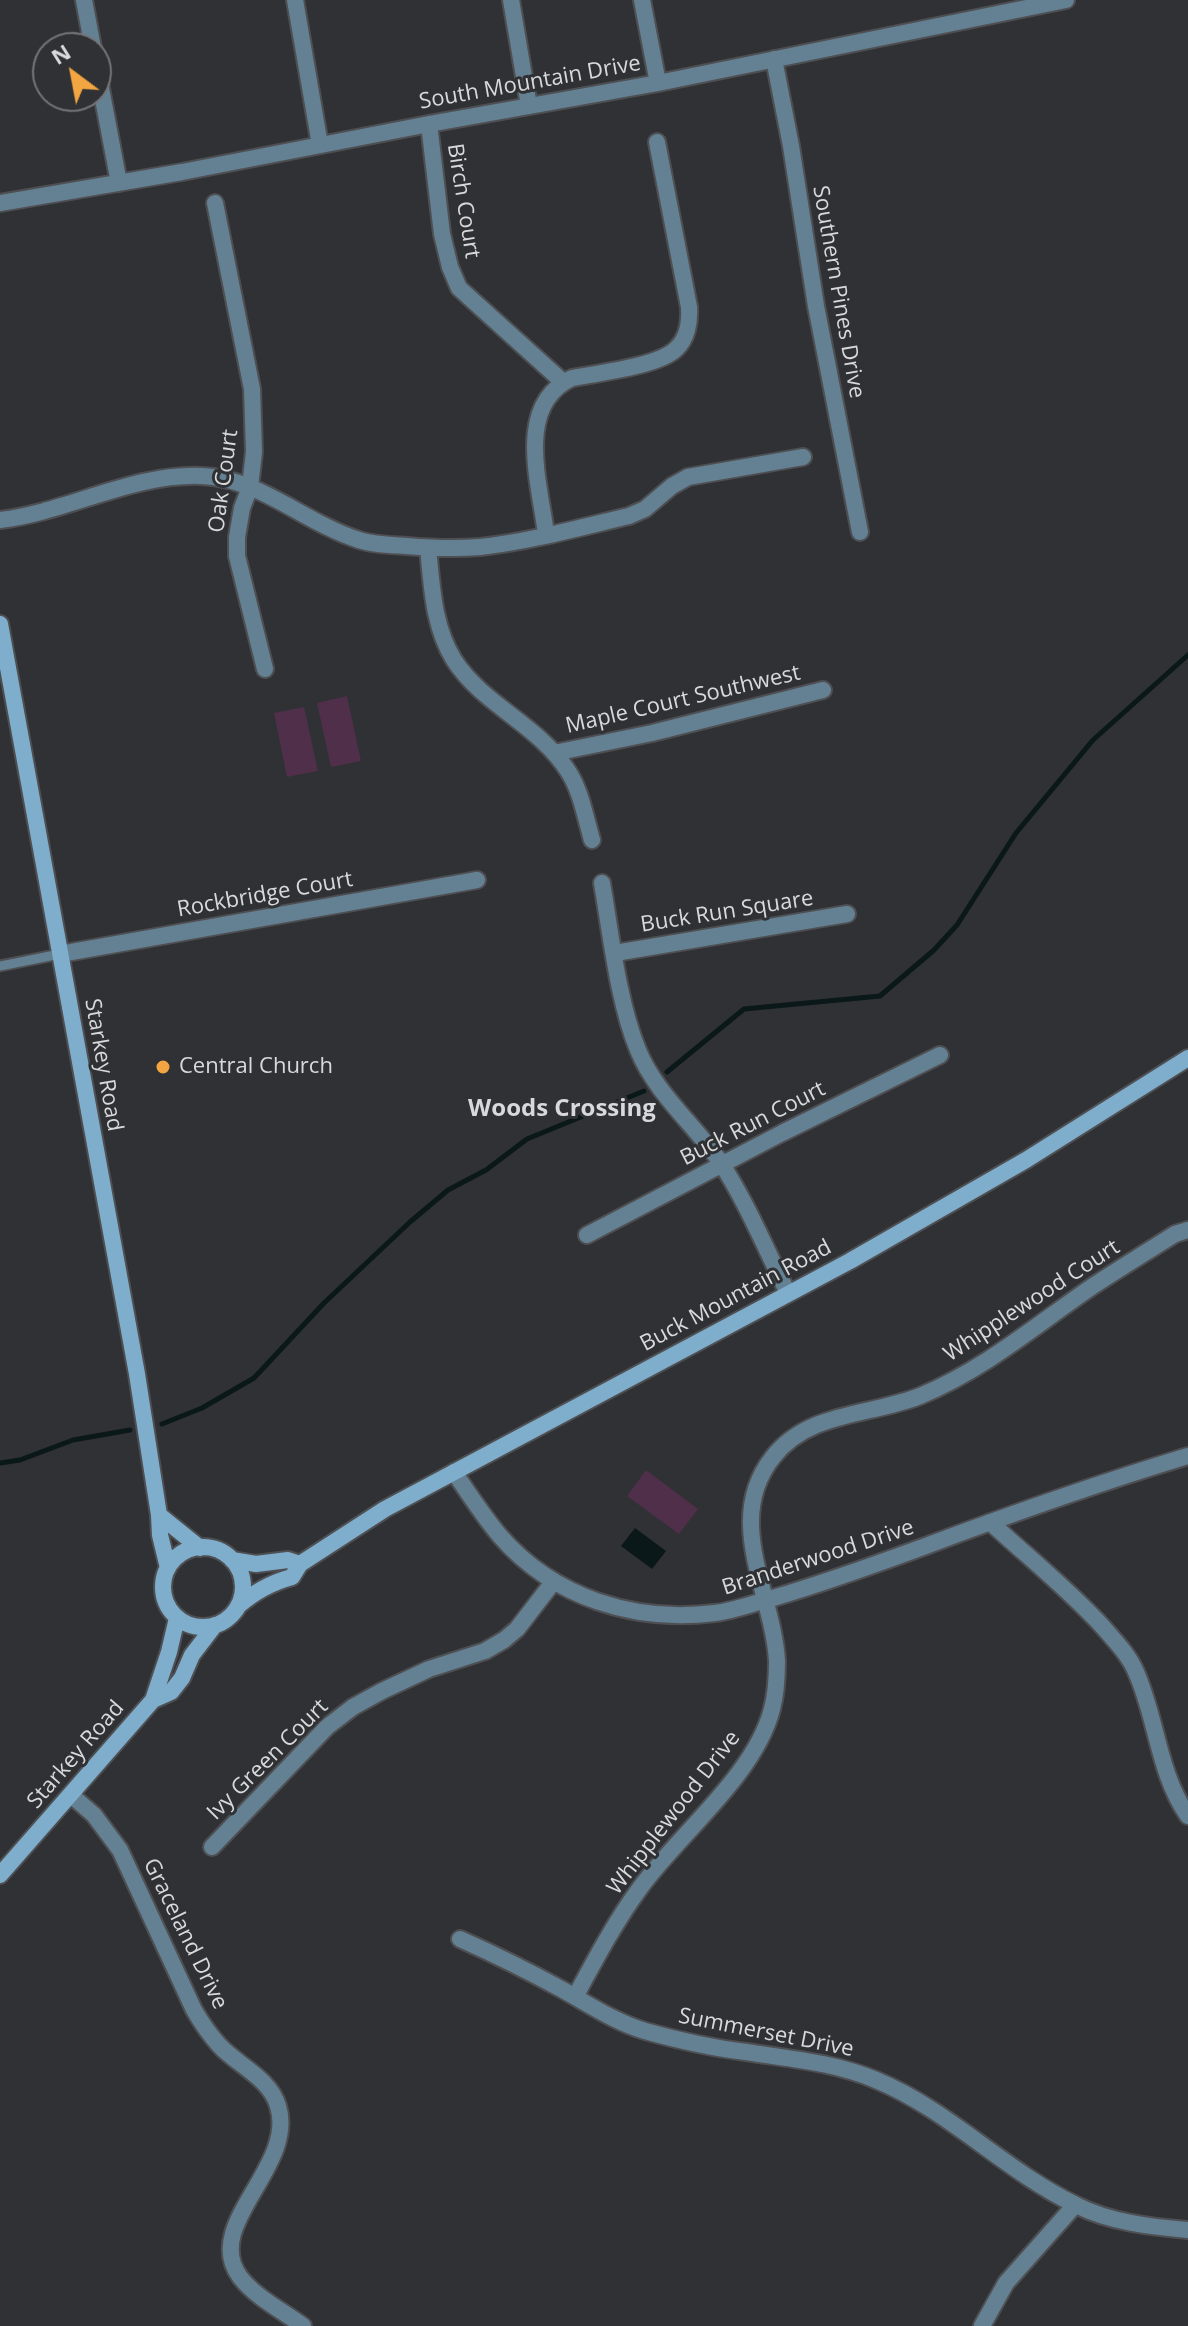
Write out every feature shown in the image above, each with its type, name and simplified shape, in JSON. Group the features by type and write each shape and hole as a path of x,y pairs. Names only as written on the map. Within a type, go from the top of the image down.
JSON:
{"main road":[{"name":"Starkey Road","path":"0,624 137,1374 160,1535 168,1568"},
{"name":"Buck Mountain Road","path":"238,1606 270,1583 292,1577 300,1564 385,1509 850,1261 1026,1160 1188,1058"},
{"path":"159,1515 200,1548"},
{"path":"211,1548 232,1560 239,1570 242,1595 238,1606 224,1621 202,1627 188,1625 168,1608 163,1595 163,1581 176,1558 187,1551 211,1548"},
{"path":"232,1560 256,1564 288,1560 300,1564"},
{"name":"Starkey Road","path":"0,1875 153,1700 177,1618"},
{"name":"Starkey Road","path":"153,1700 171,1692 182,1678 192,1655 215,1625"}],"street":[{"path":"84,0 90,32"},
{"path":"295,0 320,145"},
{"path":"511,0 529,106"},
{"path":"642,0 658,83"},
{"name":"South Mountain Drive","path":"0,203 658,83 1066,0"},
{"name":"Southern Pines Drive","path":"774,59 816,306 860,532"},
{"path":"106,112 119,183"},
{"name":"Birch Court","path":"429,124 442,234 459,288 563,382"},
{"path":"546,534 536,457 536,422 547,397 572,378 669,355 686,333 689,307 657,142"},
{"name":"Oak Court","path":"215,203 252,389 254,452 250,487 242,508 237,537 237,556 265,669"},
{"path":"0,520 139,484 202,476 227,479 250,487 330,529 361,540 428,548 480,547 629,516 645,509 688,477 803,457"},
{"path":"428,548 435,611 443,639 455,661 473,683 554,753 578,791 592,840"},
{"name":"Maple Court Southwest","path":"554,753 652,733 823,690"},
{"name":"Rockbridge Court","path":"60,954 477,880"},
{"path":"602,883 628,1017 638,1050 664,1094 698,1131 722,1164 788,1293"},
{"name":"Buck Run Square","path":"615,953 847,914"},
{"name":"Buck Run Court","path":"587,1235 940,1055"},
{"name":"Whipplewood Court","path":"764,1600 752,1545 750,1522 753,1498 761,1476 787,1442 805,1429 825,1421 918,1397 959,1378 998,1355 1092,1287 1175,1234 1188,1230"},
{"name":"Branderwood Drive","path":"454,1472 502,1537 525,1560 554,1581 585,1598 611,1606 682,1616 719,1613 831,1581 1127,1474 1188,1456"},
{"path":"990,1522 1086,1609 1135,1667 1169,1782 1188,1816"},
{"name":"Ivy Green Court","path":"212,1847 327,1727 353,1707 382,1691 429,1669 485,1651 504,1640 517,1629 554,1581"},
{"name":"Whipplewood Drive","path":"575,1997 607,1939 640,1889 672,1848 724,1792 762,1735 774,1699 777,1661 764,1600"},
{"name":"Graceland Drive","path":"71,1795 94,1815 120,1850 205,2029 219,2046 268,2088 278,2105 280,2125 277,2145 256,2191 237,2219 231,2247 232,2260 237,2274 247,2285 303,2326"},
{"name":"Summerset Drive","path":"460,1939 513,1963 614,2019 642,2030 743,2052 811,2060 875,2080 903,2092 1028,2178 1075,2205 1135,2223 1188,2230"},
{"path":"982,2326 1006,2283 1075,2205"}],"lane":[{"path":"0,966 60,954"}],"shaded area":[{"path":"347,696 361,761 331,767 317,703"},
{"path":"304,707 318,771 287,777 274,713"},
{"path":"646,1470 698,1509 679,1534 627,1496"},
{"path":"635,1528 666,1551 652,1569 621,1546"}],"waterway":[{"path":"667,1072 744,1009 880,996 934,950 957,925 1016,833 1093,740 1188,655"},
{"path":"162,1424 202,1408 254,1378 324,1303 448,1190 486,1170 527,1139 644,1091"},
{"path":"0,1463 20,1460 73,1440 130,1430"}],"place":[{"name":"Central Church","path":"163,1067"}],"district":[{"name":"Woods Crossing","path":"562,1109"}]}
